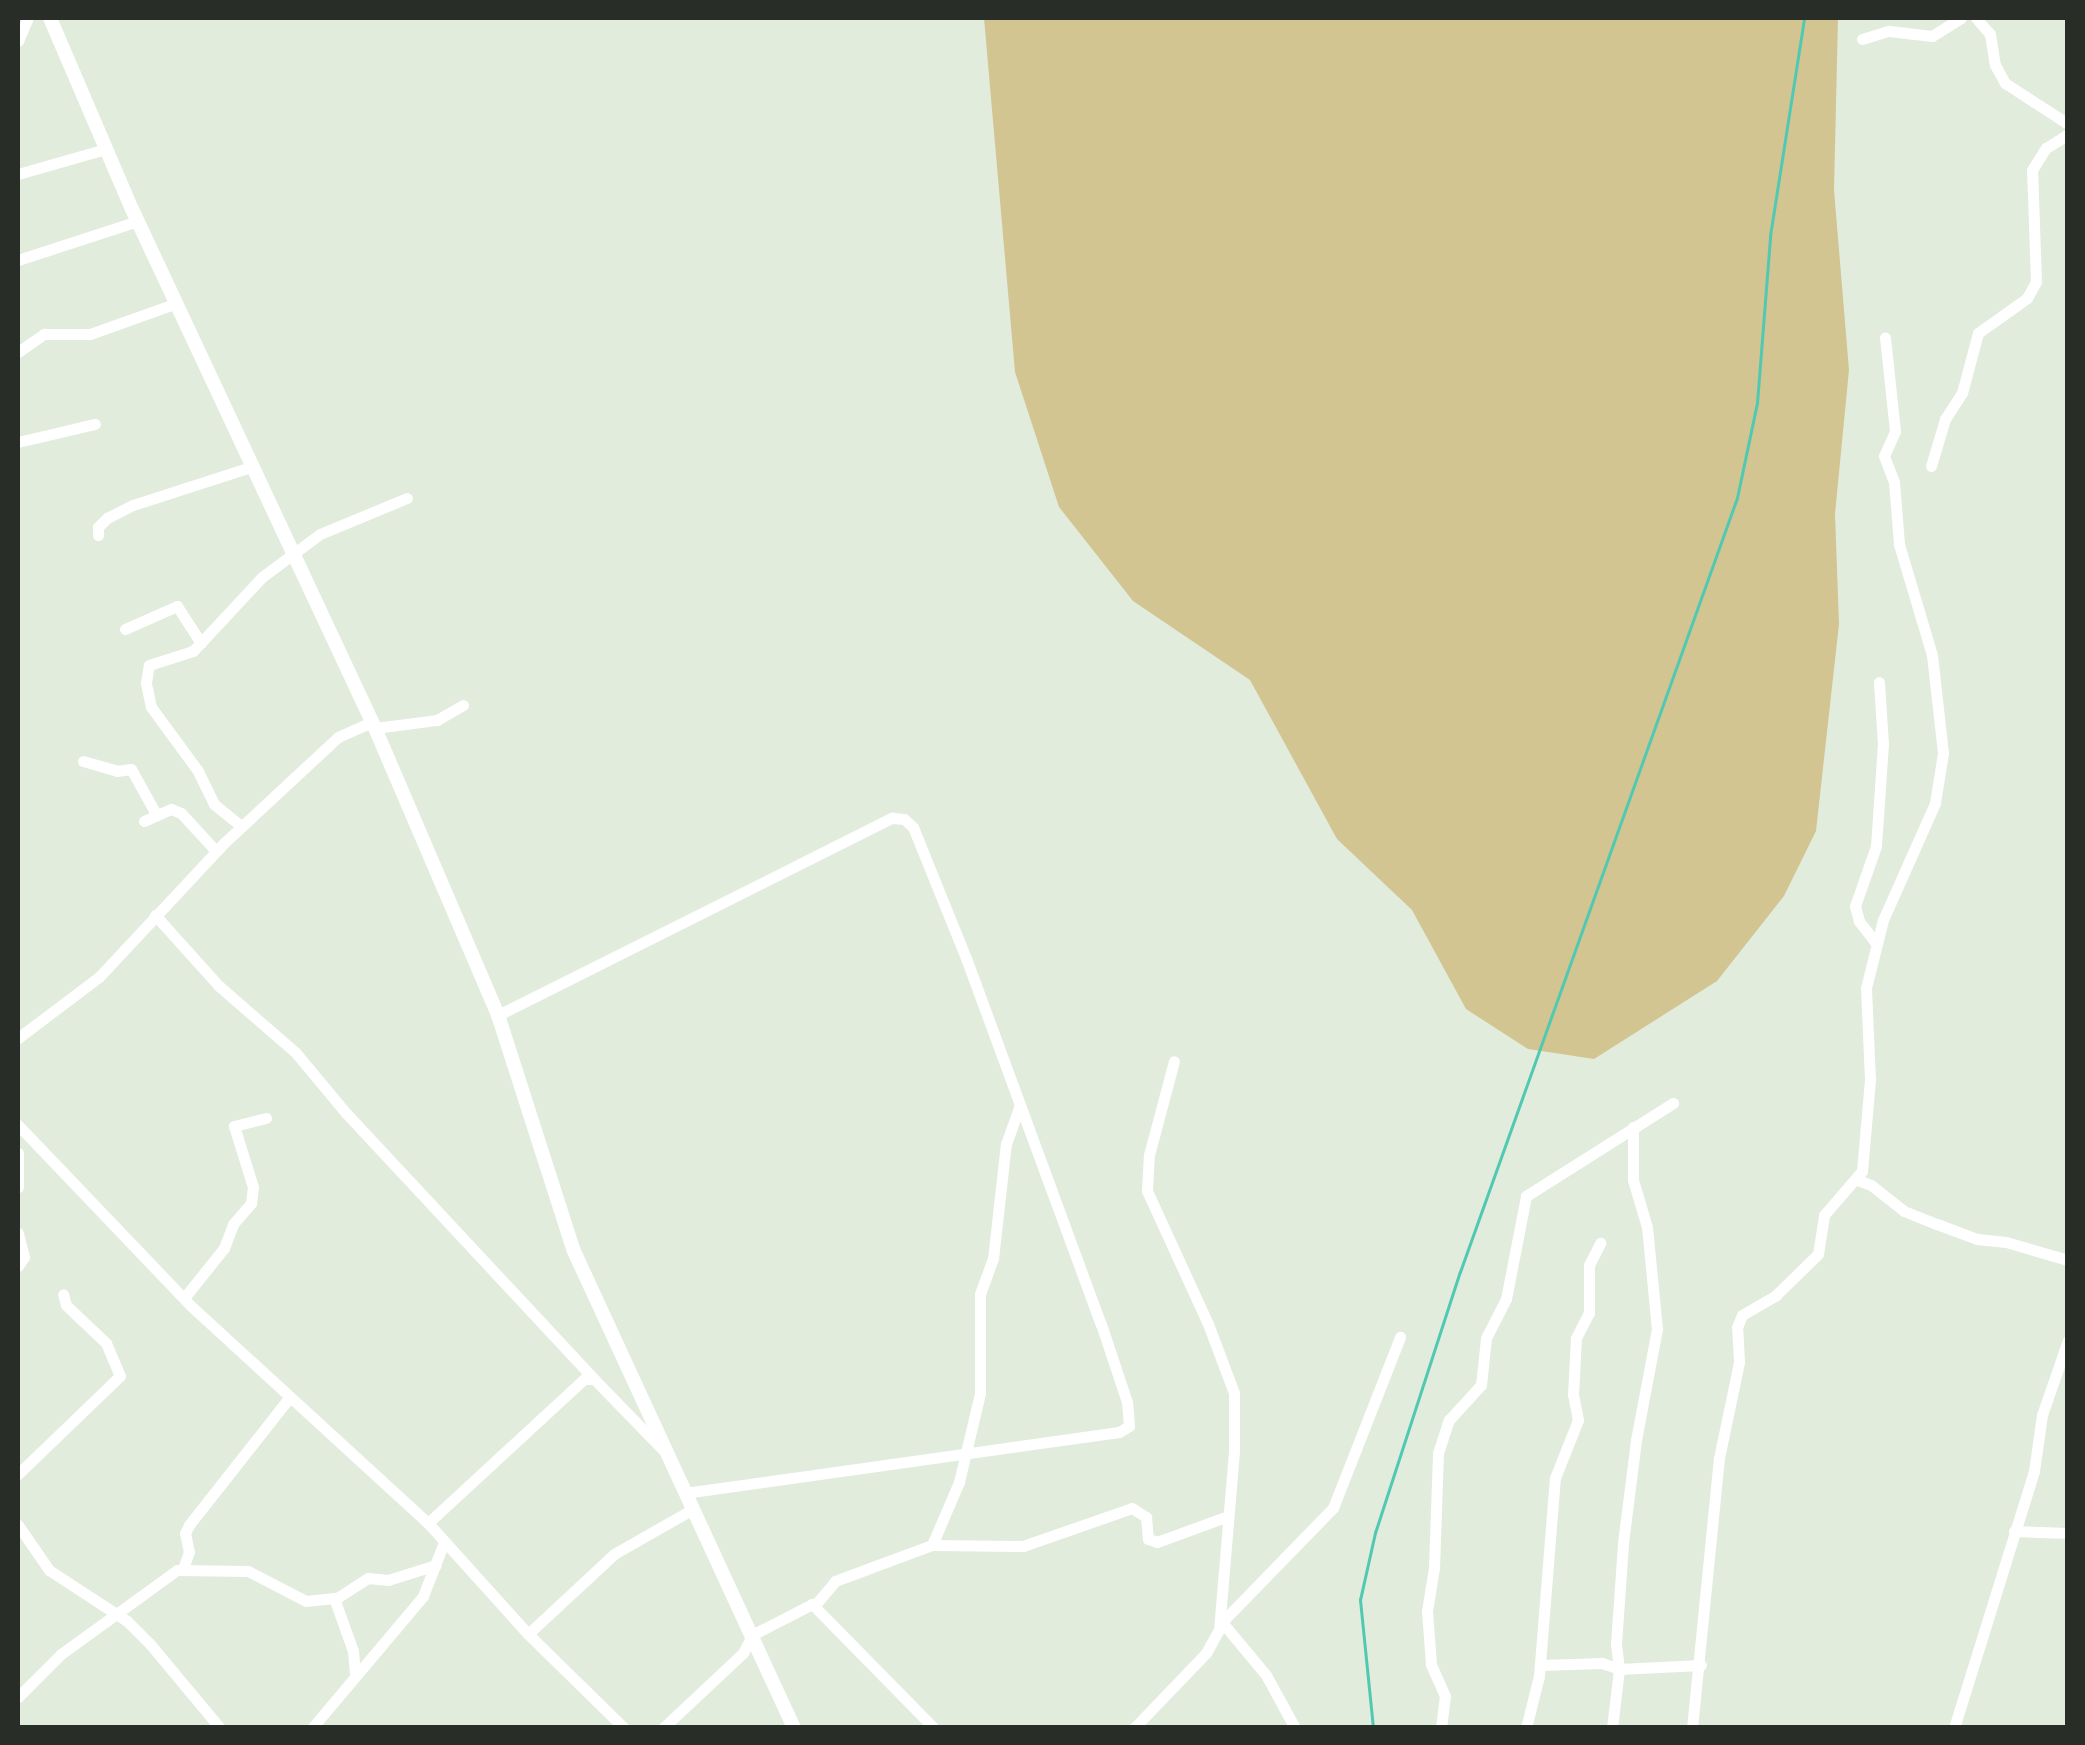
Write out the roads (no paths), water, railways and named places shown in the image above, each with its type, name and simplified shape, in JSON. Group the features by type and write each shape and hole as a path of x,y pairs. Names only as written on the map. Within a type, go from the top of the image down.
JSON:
{"street":[{"path":"18,41 28,18"},
{"path":"50,18 138,221 373,725 498,1016 573,1248 794,1728"},
{"path":"1862,39 1890,31 1932,36 1961,18"},
{"path":"1976,18 1990,34 1995,65 2006,83 2068,124"},
{"path":"1930,466 1946,419 1962,393 1978,332 2028,298 2036,282 2034,160 2068,134"},
{"path":"18,174 106,148"},
{"path":"18,260 138,221"},
{"path":"18,352 44,334 90,334 177,303"},
{"path":"1692,1728 1719,1458 1739,1362 1738,1322 1782,1290 1804,1263 1818,1254 1827,1209 1858,1180 1867,1139 1870,1080 1866,988 1876,943 1935,803 1944,740 1927,630 1899,544 1894,482 1884,456 1895,431 1886,338"},
{"path":"18,442 95,424"},
{"path":"98,535 98,526 106,518 133,506 254,466"},
{"path":"241,826 214,804 198,771 148,698 149,665 188,653 202,643 244,594 320,534 407,498"},
{"path":"125,629 177,606 202,643"},
{"path":"1876,943 1860,922 1855,906 1876,846 1883,744 1879,682"},
{"path":"18,1038 99,977 216,851 338,737 373,725 437,720 462,705"},
{"path":"83,761 116,771 131,768 156,814"},
{"path":"144,821 172,808 182,813 216,851"},
{"path":"498,1016 881,823 904,819 913,827 1106,1339 1127,1402 1129,1426 1119,1432 686,1493"},
{"path":"156,915 219,986 296,1053 346,1114 667,1453"},
{"path":"1174,1061 1149,1155 1147,1191 1208,1324 1234,1393 1222,1622 1266,1676 1295,1728"},
{"path":"1441,1728 1445,1696 1431,1664 1427,1611 1442,1432 1480,1385 1486,1338 1506,1299 1526,1196 1673,1103"},
{"path":"932,1545 967,1453 982,1379 980,1294 993,1259 1006,1144 1020,1106"},
{"path":"184,1298 224,1248 233,1224 251,1203 253,1186 234,1126 266,1118"},
{"path":"18,1126 288,1400 428,1524 528,1634 624,1728"},
{"path":"1612,1728 1619,1668 1616,1644 1623,1543 1636,1440 1658,1328 1647,1227 1633,1180 1633,1127"},
{"path":"18,1153 18,1187"},
{"path":"1858,1180 1871,1185 1904,1211 1937,1224 1977,1239 2006,1242 2068,1260"},
{"path":"18,1233 24,1256 18,1266"},
{"path":"1526,1728 1541,1665 1555,1478 1576,1428 1576,1338 1588,1313 1589,1265 1600,1243"},
{"path":"18,1474 120,1376 106,1343 66,1305 63,1294"},
{"path":"1134,1728 1206,1653 1222,1622 1333,1508 1400,1337"},
{"path":"1954,1728 2034,1472 2042,1415 2068,1340"},
{"path":"428,1524 584,1378 594,1379"},
{"path":"183,1569 189,1552 185,1533 189,1524 288,1400"},
{"path":"663,1728 729,1667 752,1636 816,1604 835,1581 932,1545 1023,1546 1132,1508 1146,1516 1148,1539 1157,1542 1228,1516"},
{"path":"528,1634 614,1554 693,1510"},
{"path":"18,1525 50,1570 150,1644 220,1728"},
{"path":"2014,1531 2068,1533"},
{"path":"312,1728 413,1610 444,1542"},
{"path":"18,1697 42,1670 161,1578 183,1569 248,1571 300,1600 334,1598 368,1578 388,1580 436,1566"},
{"path":"334,1598 354,1651 355,1676"},
{"path":"816,1604 934,1728"},
{"path":"1541,1665 1700,1665"}],"waterway":[{"path":"1373,1728 1360,1600 1375,1533 1460,1272 1737,498 1757,403 1770,236 1804,18"}]}
